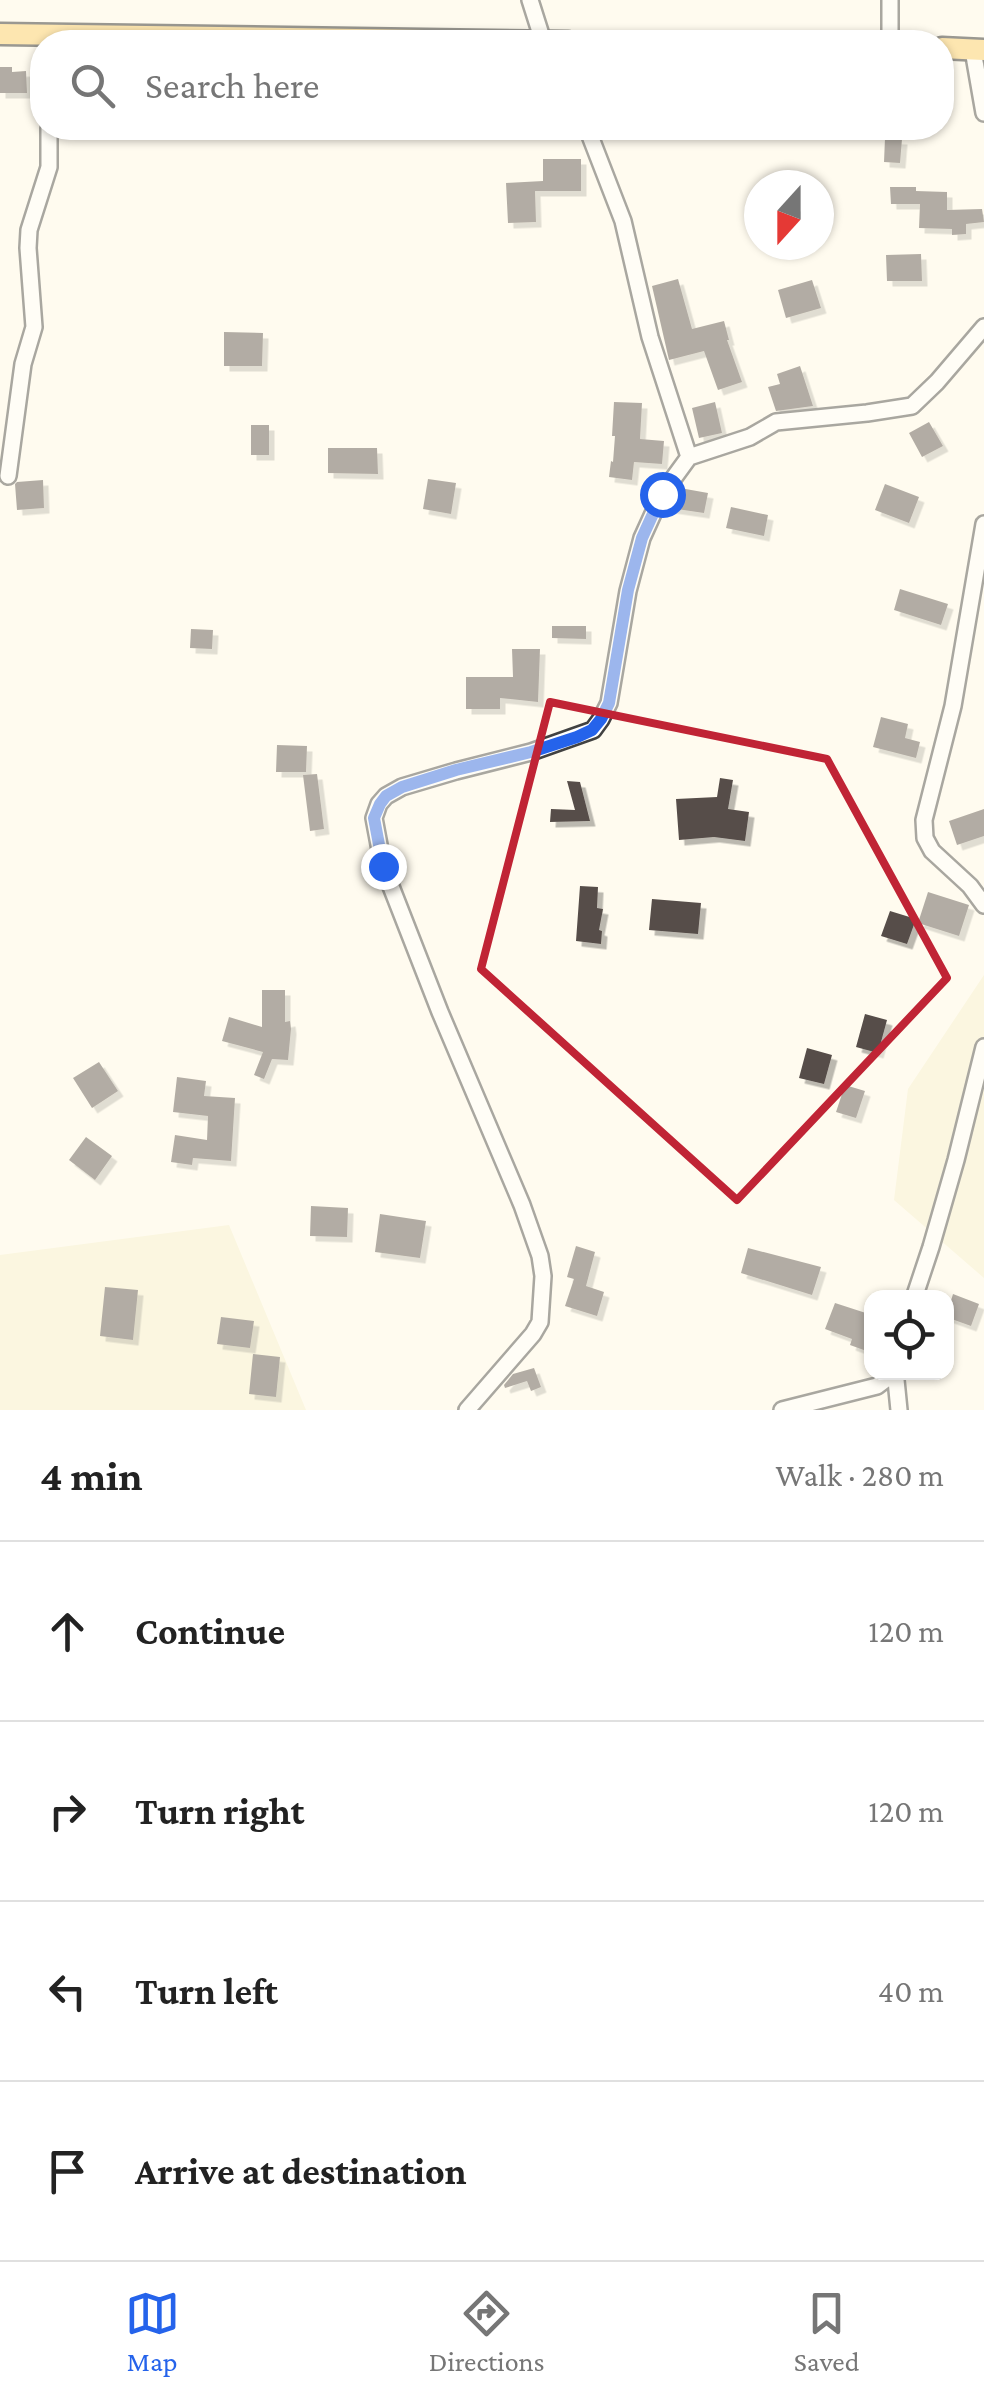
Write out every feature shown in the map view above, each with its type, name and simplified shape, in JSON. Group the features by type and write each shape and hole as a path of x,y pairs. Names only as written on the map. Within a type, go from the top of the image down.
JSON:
{"main road":[{"path":"0,34 30,37"},
{"path":"954,49 979,50"}],"street":[{"path":"530,0 539,30"},
{"path":"890,0 890,30"},
{"path":"979,50 984,113"},
{"path":"8,476 24,364 34,327 29,230 49,167 48,140"},
{"path":"592,140 623,221 650,337 690,458"},
{"path":"467,1410 540,1322 540,1256 383,866 374,818 380,804 402,787 531,752 592,730 609,703 628,590 642,538 662,494 690,458 750,437 776,422 912,406 938,382 984,327"},
{"path":"984,524 953,706 924,820 925,838 932,851 970,886 984,905"},
{"path":"917,1290 956,1160 984,1047"},
{"path":"782,1410 877,1386 890,1372 896,1380 899,1410"}],"highlighted area":[{"path":"550,702 827,759 947,978 737,1200 481,969"}],"shaded area":[{"path":"984,975 984,1278 894,1200 908,1089"},
{"path":"229,1225 306,1410 0,1410 0,1255"}],"building":[{"path":"0,67 12,67 12,72 26,71 27,93 0,93"},
{"path":"885,140 902,140 900,163 884,162"},
{"path":"543,159 581,159 581,191 535,191 536,222 508,223 506,183 543,181"},
{"path":"890,187 947,192 947,210 982,209 984,222 966,224 966,234 952,235 952,229 919,228 920,204 891,204"},
{"path":"921,254 922,281 887,281 886,255"},
{"path":"678,279 692,329 724,321 742,382 718,390 704,351 669,360 652,286"},
{"path":"812,280 821,308 786,318 778,290"},
{"path":"224,332 263,333 262,366 224,366"},
{"path":"800,366 813,406 776,411 768,387 780,384 777,374"},
{"path":"614,402 642,403 640,439 664,441 662,464 634,462 632,480 609,477 615,436"},
{"path":"715,402 722,433 699,438 692,408"},
{"path":"929,422 943,446 922,457 909,433"},
{"path":"251,425 269,425 269,455 251,455"},
{"path":"328,448 377,448 378,474 328,473"},
{"path":"428,479 456,483 451,514 423,509"},
{"path":"43,480 44,508 17,510 15,484"},
{"path":"885,484 919,497 909,523 875,510"},
{"path":"680,488 708,493 704,513 670,508"},
{"path":"731,507 768,515 764,536 726,528"},
{"path":"900,589 948,604 941,625 894,610"},
{"path":"552,626 586,626 586,639 552,638"},
{"path":"191,629 213,630 212,649 190,648"},
{"path":"512,649 540,649 538,702 500,698 500,709 466,709 466,677 513,677"},
{"path":"881,717 908,724 905,738 920,742 916,758 873,747"},
{"path":"277,745 307,746 306,772 276,772"},
{"path":"317,774 324,829 310,831 303,775"},
{"path":"720,778 733,780 728,809 749,812 745,841 714,837 679,840 676,799 717,797"},
{"path":"567,781 580,782 590,821 550,822 551,809 575,810"},
{"path":"984,809 984,836 957,845 949,821"},
{"path":"580,886 598,887 597,908 603,909 601,944 576,941"},
{"path":"928,892 969,905 959,936 918,923"},
{"path":"652,899 701,903 698,934 649,930"},
{"path":"890,911 916,919 907,944 881,936"},
{"path":"262,990 285,990 285,1022 290,1021 291,1029 288,1060 272,1059 264,1079 254,1075 263,1052 222,1041 229,1017 262,1027"},
{"path":"865,1014 887,1020 878,1053 856,1047"},
{"path":"807,1048 832,1055 824,1084 799,1078"},
{"path":"99,1062 118,1091 92,1108 73,1078"},
{"path":"177,1077 206,1081 204,1096 235,1098 231,1161 193,1158 192,1165 171,1162 175,1135 207,1140 208,1116 173,1112"},
{"path":"845,1085 865,1091 856,1118 836,1112"},
{"path":"86,1137 112,1156 95,1180 69,1160"},
{"path":"311,1206 348,1208 347,1237 310,1236"},
{"path":"380,1214 426,1221 420,1258 375,1252"},
{"path":"576,1246 595,1252 586,1286 604,1292 597,1316 565,1306 574,1279 567,1277"},
{"path":"748,1248 821,1267 812,1295 741,1273"},
{"path":"105,1287 138,1290 133,1340 100,1336"},
{"path":"954,1294 979,1304 971,1326 954,1320"},
{"path":"835,1303 864,1312 864,1350 850,1345 852,1339 825,1329"},
{"path":"221,1317 254,1321 250,1348 217,1344"},
{"path":"253,1354 280,1357 276,1397 249,1394"},
{"path":"534,1368 541,1387 531,1391 527,1381 505,1388 513,1374"}],"route":[{"path":"383,866 374,818 386,796 456,770 577,737 592,730 601,719 609,703 628,590 642,538 662,494"}]}
